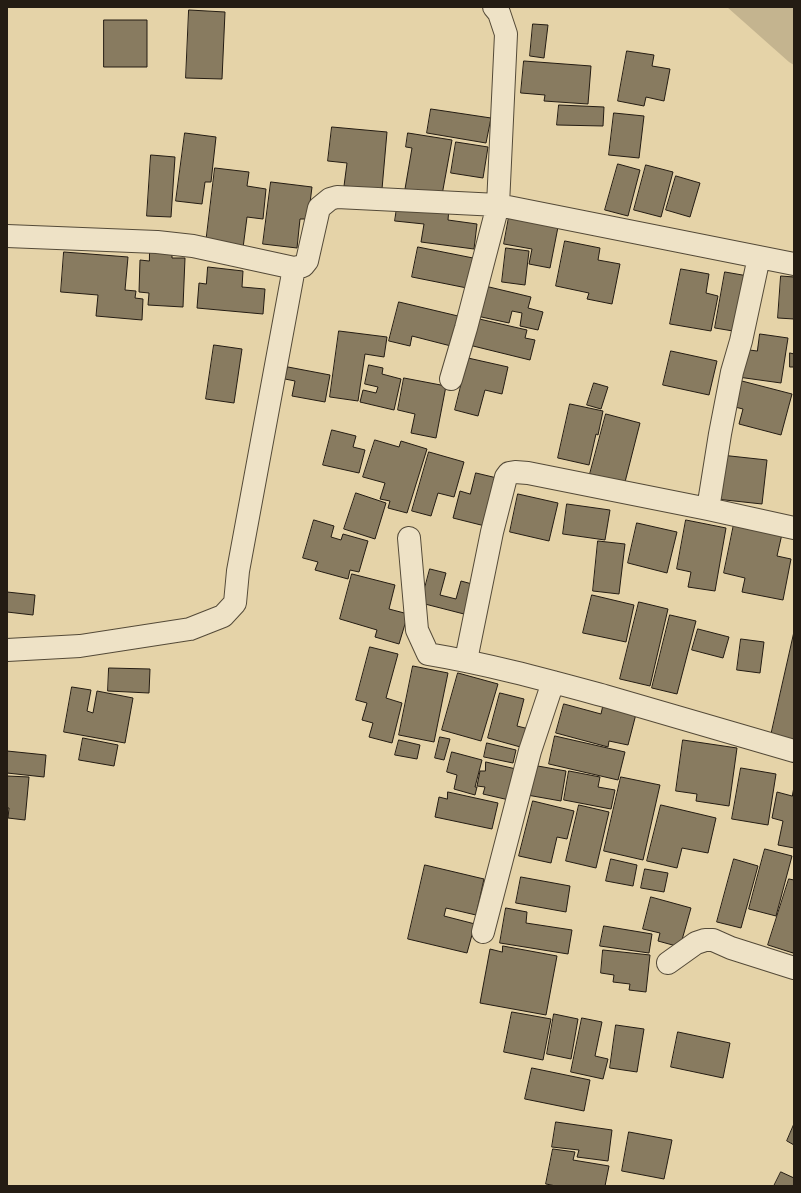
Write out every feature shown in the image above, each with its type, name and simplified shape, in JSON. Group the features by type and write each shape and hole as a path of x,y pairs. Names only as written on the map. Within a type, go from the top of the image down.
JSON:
{"street":[{"path":"451,379 498,206 506,34 499,13 494,7"},
{"path":"7,236 157,242 193,246 294,268 303,266 306,261 319,208 330,199 337,197 498,206 794,264"},
{"path":"708,509 732,372 741,341 759,257"},
{"path":"7,650 80,646 190,629 223,616 235,603 238,571 294,268"},
{"path":"466,660 492,532 506,477 510,473 528,473 794,528"},
{"path":"409,538 417,630 428,654 466,660 553,682 675,716 794,752"},
{"path":"483,932 530,751 553,682"},
{"path":"668,964 696,943 705,940 713,940 731,948 794,968"}],"shaded area":[{"path":"727,7 794,7 794,65 789,62"}],"building":[{"path":"189,10 225,12 222,79 186,78"},
{"path":"104,20 147,20 147,67 104,67"},
{"path":"533,24 548,25 544,58 530,56"},
{"path":"627,51 654,55 652,66 670,69 664,101 646,97 644,106 618,101"},
{"path":"524,61 591,66 588,104 544,101 545,95 521,93"},
{"path":"559,105 604,107 603,126 557,125"},
{"path":"431,109 491,118 486,143 427,133"},
{"path":"614,113 644,116 639,158 609,155"},
{"path":"332,127 387,132 382,189 344,186 347,163 328,161"},
{"path":"185,133 216,137 211,182 205,182 202,204 176,201"},
{"path":"408,133 452,140 442,195 405,189 412,148 406,147"},
{"path":"456,142 488,147 483,178 451,173"},
{"path":"151,155 175,157 171,217 147,216"},
{"path":"618,164 640,170 628,216 605,210"},
{"path":"646,165 673,172 661,217 634,210"},
{"path":"215,168 249,172 247,186 266,189 263,219 247,217 243,248 206,243"},
{"path":"676,176 700,183 690,217 666,210"},
{"path":"271,182 312,187 308,219 300,219 297,248 263,244"},
{"path":"398,201 449,208 448,220 477,224 474,249 421,242 424,224 395,221"},
{"path":"509,217 558,227 550,268 529,264 532,249 504,244"},
{"path":"565,241 600,248 598,260 620,264 612,304 587,299 589,293 556,286"},
{"path":"418,247 473,258 467,288 412,277"},
{"path":"150,248 172,249 172,258 185,258 183,307 148,305 149,293 139,292 140,260 149,261"},
{"path":"506,248 529,251 525,285 502,282"},
{"path":"64,252 128,257 125,290 136,291 135,298 143,299 142,320 96,316 98,295 61,292"},
{"path":"208,267 243,271 242,287 265,289 263,314 197,308 199,283 206,284"},
{"path":"681,269 709,274 706,293 718,296 711,331 670,324"},
{"path":"725,272 748,276 739,332 715,328"},
{"path":"781,276 794,277 794,319 778,318"},
{"path":"485,286 531,297 528,308 543,312 538,330 520,326 522,313 512,311 509,323 477,316"},
{"path":"399,302 458,316 451,346 412,336 410,346 389,341"},
{"path":"475,318 527,330 525,338 535,340 530,360 469,345"},
{"path":"339,331 387,337 384,357 365,354 358,401 330,397"},
{"path":"760,334 788,338 781,383 738,377 742,349 757,351"},
{"path":"214,345 242,349 234,403 206,399"},
{"path":"671,351 717,361 709,395 663,385"},
{"path":"790,353 794,354 794,367 790,367"},
{"path":"468,358 508,367 502,394 485,390 478,416 455,410"},
{"path":"369,365 383,368 382,374 401,379 394,410 360,402 363,390 376,393 378,387 365,384"},
{"path":"288,367 330,375 325,402 292,396 295,381 285,379"},
{"path":"404,378 446,386 436,438 411,433 415,414 398,410"},
{"path":"738,380 792,394 781,435 739,424 743,409 731,406"},
{"path":"594,383 608,387 601,409 587,405"},
{"path":"570,404 603,411 589,465 558,458"},
{"path":"606,414 640,423 625,482 590,474"},
{"path":"332,430 356,436 353,447 365,450 359,473 323,465"},
{"path":"375,440 399,447 401,441 427,449 407,513 388,508 390,501 380,499 385,483 363,477"},
{"path":"429,452 464,462 454,497 438,493 431,516 412,511"},
{"path":"721,455 767,460 762,504 716,499"},
{"path":"476,473 497,478 485,526 453,518 460,491 470,494"},
{"path":"356,493 386,503 375,539 344,529"},
{"path":"518,494 558,503 549,541 510,532"},
{"path":"567,504 610,510 605,540 563,534"},
{"path":"314,520 334,526 331,537 341,540 343,534 368,541 359,572 350,570 348,579 315,570 318,562 303,558"},
{"path":"686,520 726,528 715,591 688,587 691,572 677,569"},
{"path":"637,523 677,532 667,573 628,563"},
{"path":"734,524 782,534 777,556 791,559 783,600 742,592 745,578 724,573"},
{"path":"598,541 625,544 619,594 593,591"},
{"path":"430,569 446,573 440,595 456,599 461,581 472,584 464,614 421,603"},
{"path":"352,574 395,585 389,609 408,614 399,644 375,637 377,630 340,619"},
{"path":"7,592 35,595 33,615 7,612"},
{"path":"592,595 634,605 626,642 583,633"},
{"path":"639,602 668,609 650,686 620,679"},
{"path":"670,615 696,621 677,694 652,688"},
{"path":"698,629 729,637 723,658 692,650"},
{"path":"794,632 794,746 770,740"},
{"path":"741,639 764,642 760,673 737,670"},
{"path":"370,647 398,654 386,698 402,703 392,743 369,737 373,723 362,720 367,703 356,700"},
{"path":"413,666 448,673 434,742 399,735"},
{"path":"109,668 150,669 149,693 108,691"},
{"path":"458,673 498,684 481,741 442,730"},
{"path":"72,687 91,690 87,711 93,713 97,691 133,698 125,743 64,732"},
{"path":"500,693 524,699 517,726 529,729 524,748 488,738"},
{"path":"564,704 601,714 603,705 636,714 628,745 609,741 608,747 556,733"},
{"path":"555,736 625,752 618,780 549,764"},
{"path":"440,737 450,739 444,760 435,758"},
{"path":"83,738 118,745 114,766 79,760"},
{"path":"399,740 420,745 417,759 395,755"},
{"path":"683,740 737,748 729,806 696,801 697,794 676,791"},
{"path":"487,743 516,750 513,763 484,757"},
{"path":"7,751 46,755 44,777 7,773"},
{"path":"452,752 482,760 475,787 477,787 475,795 454,789 457,775 447,772"},
{"path":"486,762 516,769 509,800 483,794 485,787 477,786 480,771 485,771"},
{"path":"532,765 566,771 561,801 527,795"},
{"path":"741,768 776,774 768,825 732,819"},
{"path":"569,771 600,777 598,787 615,790 611,809 564,800"},
{"path":"7,776 29,777 25,820 8,818 9,808 7,808"},
{"path":"621,777 660,785 643,860 604,851"},
{"path":"794,787 794,848 778,845 783,821 772,818 777,792 792,796"},
{"path":"448,792 498,803 492,829 435,817 439,797 447,799"},
{"path":"533,801 574,811 567,839 557,837 551,863 519,856"},
{"path":"579,805 609,812 596,868 566,861"},
{"path":"661,805 716,818 708,853 682,848 677,868 647,861"},
{"path":"765,849 792,856 776,916 749,909"},
{"path":"611,859 637,865 633,886 606,881"},
{"path":"734,859 758,866 741,928 717,922"},
{"path":"425,865 484,879 476,915 446,908 444,916 475,924 467,953 408,939"},
{"path":"645,869 668,873 664,892 641,888"},
{"path":"521,877 570,886 566,912 516,903"},
{"path":"789,879 794,880 793,953 768,945"},
{"path":"651,897 691,908 680,947 658,941 660,933 643,929"},
{"path":"506,908 527,912 526,923 572,930 568,954 500,943"},
{"path":"604,926 652,934 649,953 600,946"},
{"path":"503,946 557,956 546,1015 480,1003 490,949 502,952"},
{"path":"603,950 650,955 646,992 629,990 630,984 613,982 614,975 601,973"},
{"path":"512,1012 551,1019 543,1060 504,1052"},
{"path":"554,1014 578,1019 571,1059 547,1054"},
{"path":"582,1018 602,1022 595,1056 608,1059 603,1079 571,1072"},
{"path":"616,1025 644,1029 637,1072 610,1068"},
{"path":"678,1032 730,1043 723,1078 671,1067"},
{"path":"532,1068 590,1080 584,1111 525,1099"},
{"path":"556,1122 612,1130 608,1161 577,1157 579,1150 552,1147"},
{"path":"794,1124 794,1145 787,1141"},
{"path":"629,1132 672,1140 664,1179 622,1171"},
{"path":"553,1149 575,1152 573,1160 609,1166 605,1186 556,1186 546,1184"},
{"path":"781,1172 794,1178 794,1186 774,1186"}]}
